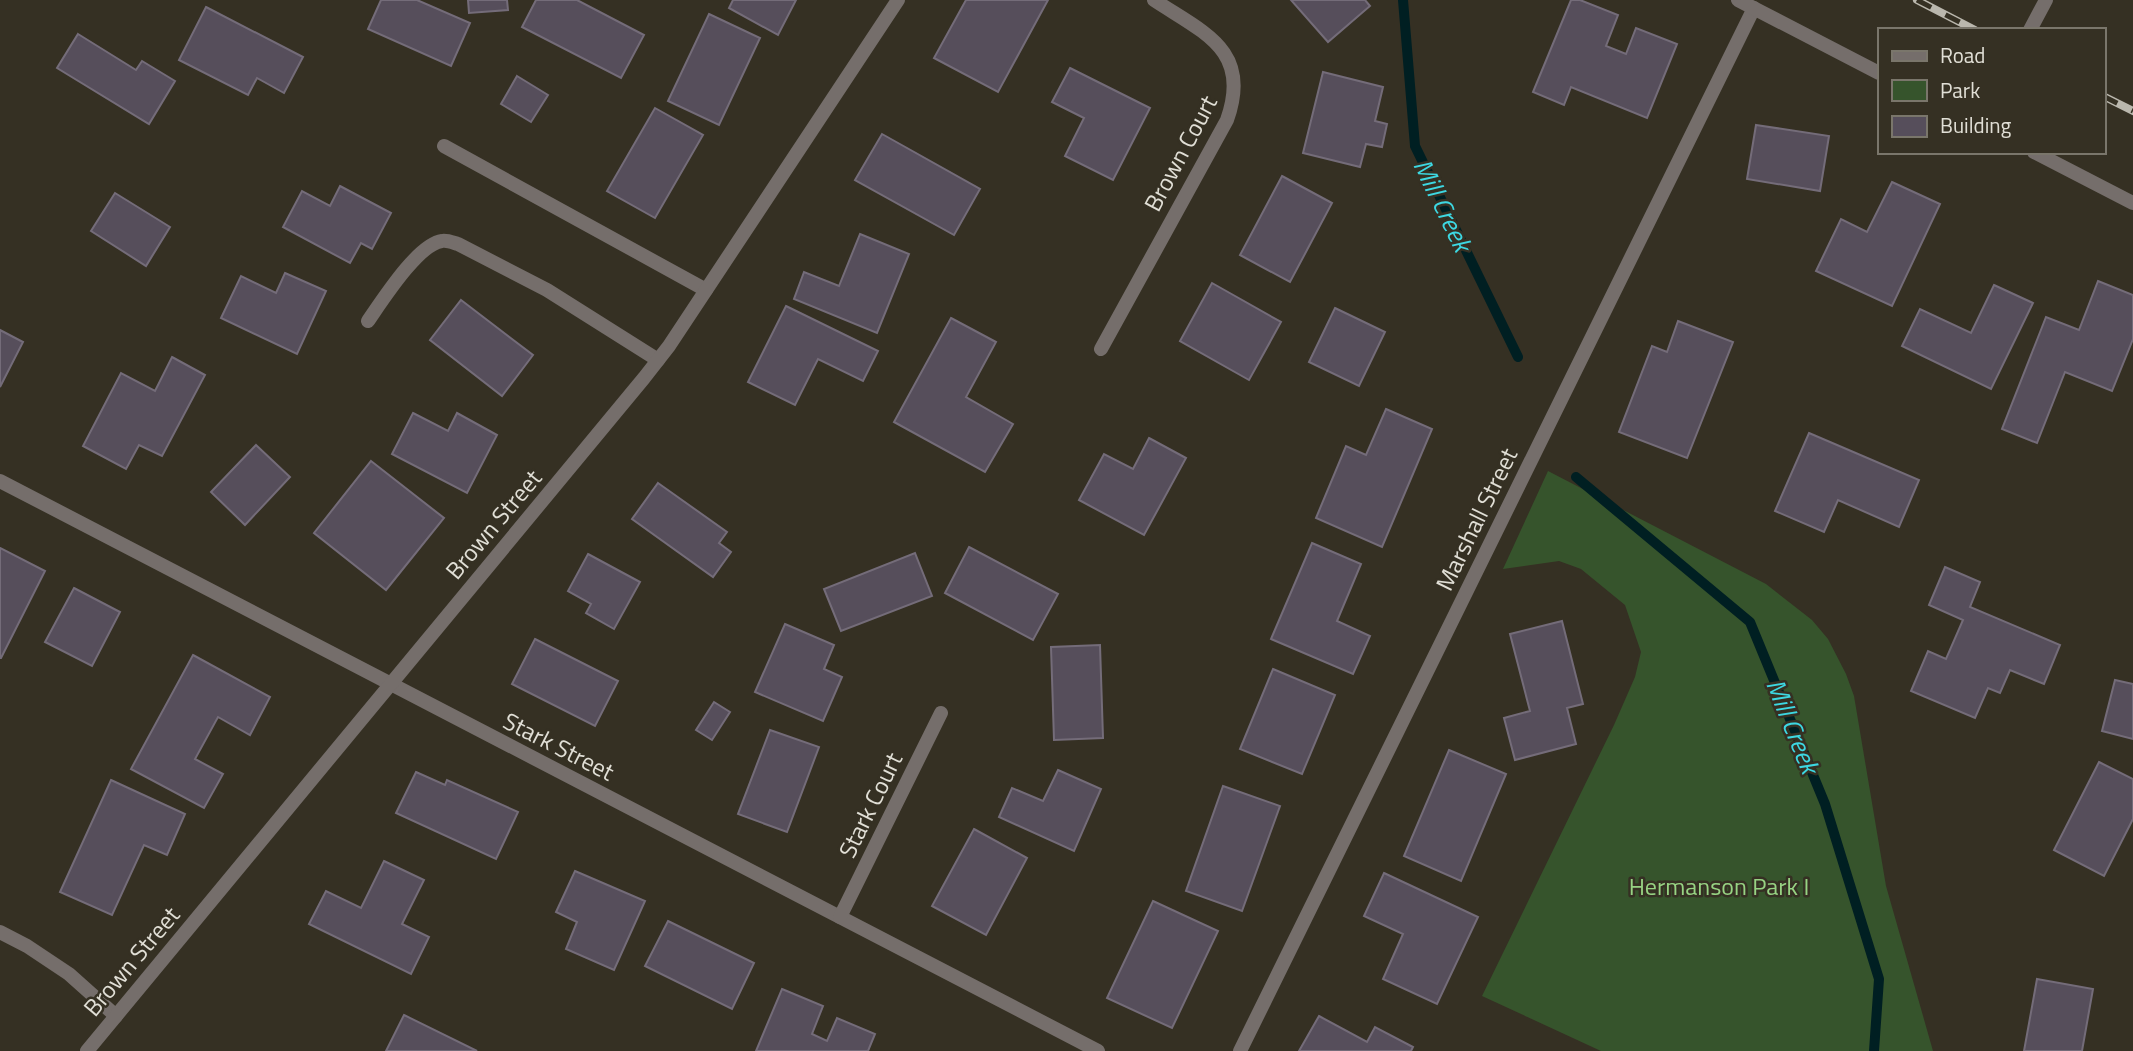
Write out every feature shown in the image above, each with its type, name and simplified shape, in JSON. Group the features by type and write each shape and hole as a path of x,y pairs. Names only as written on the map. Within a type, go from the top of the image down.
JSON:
{"street":[{"name":"Brown Street","path":"87,1051 658,360 898,0"},
{"name":"Brown Court","path":"1101,349 1227,120 1235,97 1234,72 1225,52 1208,36 1154,0"},
{"path":"1738,0 1878,72"},
{"path":"2031,28 2046,0"},
{"name":"Marshall Street","path":"1240,1051 1754,8"},
{"path":"444,146 706,290"},
{"path":"2038,154 2133,203"},
{"path":"368,321 405,269 429,246 443,240 458,244 547,290 658,360"},
{"name":"Stark Street","path":"0,481 1098,1051"},
{"name":"Stark Court","path":"840,917 941,713"},
{"path":"0,932 69,974 116,1016"}],"green space":[{"name":"Hermanson Park I","path":"1548,471 1766,584 1812,620 1828,639 1854,696 1886,886 1933,1051 1601,1051 1482,996 1614,725 1635,677 1641,652 1625,605 1581,569 1559,561 1503,569"}],"building":[{"path":"381,0 417,0 470,23 451,66 368,29"},
{"path":"468,0 507,0 508,10 469,13"},
{"path":"536,0 577,0 644,35 621,78 522,27"},
{"path":"733,0 796,0 778,35 729,8"},
{"path":"966,0 1048,0 998,92 934,58"},
{"path":"1291,0 1365,0 1370,6 1328,42"},
{"path":"1571,0 1580,0 1618,15 1606,46 1626,54 1636,28 1677,44 1647,118 1571,87 1564,105 1533,92"},
{"path":"206,7 303,57 284,93 257,78 248,95 179,60"},
{"path":"709,14 760,38 719,125 668,101"},
{"path":"78,34 136,70 142,61 175,81 149,124 57,68"},
{"path":"1070,68 1150,108 1113,180 1065,156 1084,118 1052,102"},
{"path":"1323,72 1383,87 1375,121 1387,124 1382,147 1366,144 1360,167 1303,153"},
{"path":"517,76 548,95 531,122 501,104"},
{"path":"655,108 703,135 655,218 607,191"},
{"path":"1756,125 1829,136 1820,191 1747,179"},
{"path":"882,134 980,189 954,235 855,180"},
{"path":"1282,176 1332,203 1290,282 1240,255"},
{"path":"1892,182 1940,204 1892,306 1816,271 1841,219 1867,232"},
{"path":"340,186 391,213 372,249 361,243 350,263 283,227 302,191 330,206"},
{"path":"115,193 170,227 146,266 91,231"},
{"path":"860,234 909,254 877,333 794,299 804,272 839,286"},
{"path":"285,273 326,291 297,354 221,318 241,276 276,293"},
{"path":"2098,281 2133,295 2133,339 2112,391 2065,372 2037,443 2002,429 2046,317 2079,330"},
{"path":"1212,283 1281,322 1249,380 1180,341"},
{"path":"1994,285 2033,303 1991,389 1902,346 1920,309 1971,333"},
{"path":"461,300 533,355 502,396 430,340"},
{"path":"786,306 878,351 863,381 818,359 795,405 748,382"},
{"path":"1335,308 1385,332 1359,386 1309,362"},
{"path":"951,318 996,342 966,397 1013,424 985,472 894,422"},
{"path":"1678,321 1733,342 1687,458 1619,432 1652,346 1667,352"},
{"path":"0,330 23,342 0,387"},
{"path":"172,357 205,375 162,456 139,445 126,469 83,446 121,373 155,391"},
{"path":"1386,409 1432,429 1382,547 1316,518 1346,446 1366,455"},
{"path":"413,413 448,431 457,413 497,435 467,493 392,454"},
{"path":"1809,433 1919,480 1899,527 1838,500 1824,532 1775,511"},
{"path":"1149,438 1186,458 1144,535 1079,500 1104,454 1133,469"},
{"path":"256,445 290,477 245,525 211,492"},
{"path":"371,461 444,518 386,590 314,533"},
{"path":"658,483 727,532 719,543 731,552 713,577 632,519"},
{"path":"1312,543 1361,564 1337,621 1370,636 1353,674 1271,639"},
{"path":"969,547 1058,594 1033,640 945,593"},
{"path":"0,548 45,571 1,658 0,658"},
{"path":"915,553 932,596 841,631 824,589"},
{"path":"588,554 640,582 614,629 586,613 591,604 568,591"},
{"path":"1945,567 1980,582 1970,607 2060,645 2044,684 2010,670 2000,693 1988,688 1975,718 1911,691 1928,651 1946,659 1963,620 1929,605"},
{"path":"74,588 120,612 92,666 45,642"},
{"path":"1562,621 1583,704 1567,708 1576,744 1515,760 1504,718 1530,711 1510,634"},
{"path":"785,624 834,645 824,669 842,677 823,721 755,692"},
{"path":"535,639 618,681 595,726 512,684"},
{"path":"1100,645 1103,738 1054,740 1051,647"},
{"path":"193,655 270,697 250,735 218,717 195,759 223,774 204,808 131,769"},
{"path":"1273,669 1335,695 1302,774 1240,749"},
{"path":"2115,680 2133,684 2133,739 2102,731"},
{"path":"714,702 730,712 712,740 696,730"},
{"path":"770,730 819,747 787,832 738,814"},
{"path":"1449,750 1506,774 1461,881 1404,856"},
{"path":"2099,762 2133,779 2133,819 2104,876 2054,850"},
{"path":"1058,770 1101,789 1074,851 999,817 1012,788 1043,801"},
{"path":"416,772 445,785 447,780 518,812 496,859 396,813"},
{"path":"111,780 185,814 167,855 144,845 112,915 60,892"},
{"path":"1223,786 1280,806 1242,911 1186,891"},
{"path":"974,829 1027,858 986,935 932,906"},
{"path":"384,861 424,880 402,924 429,937 411,974 309,924 326,891 361,908"},
{"path":"575,871 645,901 614,970 566,949 577,922 556,912"},
{"path":"1384,873 1478,917 1437,1004 1383,979 1403,934 1364,916"},
{"path":"1153,901 1218,931 1172,1028 1107,998"},
{"path":"668,921 754,963 732,1009 645,966"},
{"path":"2037,979 2093,989 2082,1051 2024,1051"},
{"path":"782,989 823,1006 812,1034 827,1041 837,1018 875,1034 868,1051 756,1051"},
{"path":"404,1015 477,1051 386,1051"},
{"path":"1319,1016 1367,1042 1375,1027 1413,1047 1411,1051 1299,1051"}],"waterway":[{"name":"Mill Creek","path":"1403,0 1415,146 1518,357"},
{"name":"Mill Creek","path":"1576,477 1750,622 1825,804 1879,979 1874,1051"}],"railway":[{"path":"1917,0 1971,28"},
{"path":"2105,97 2133,111"}]}
